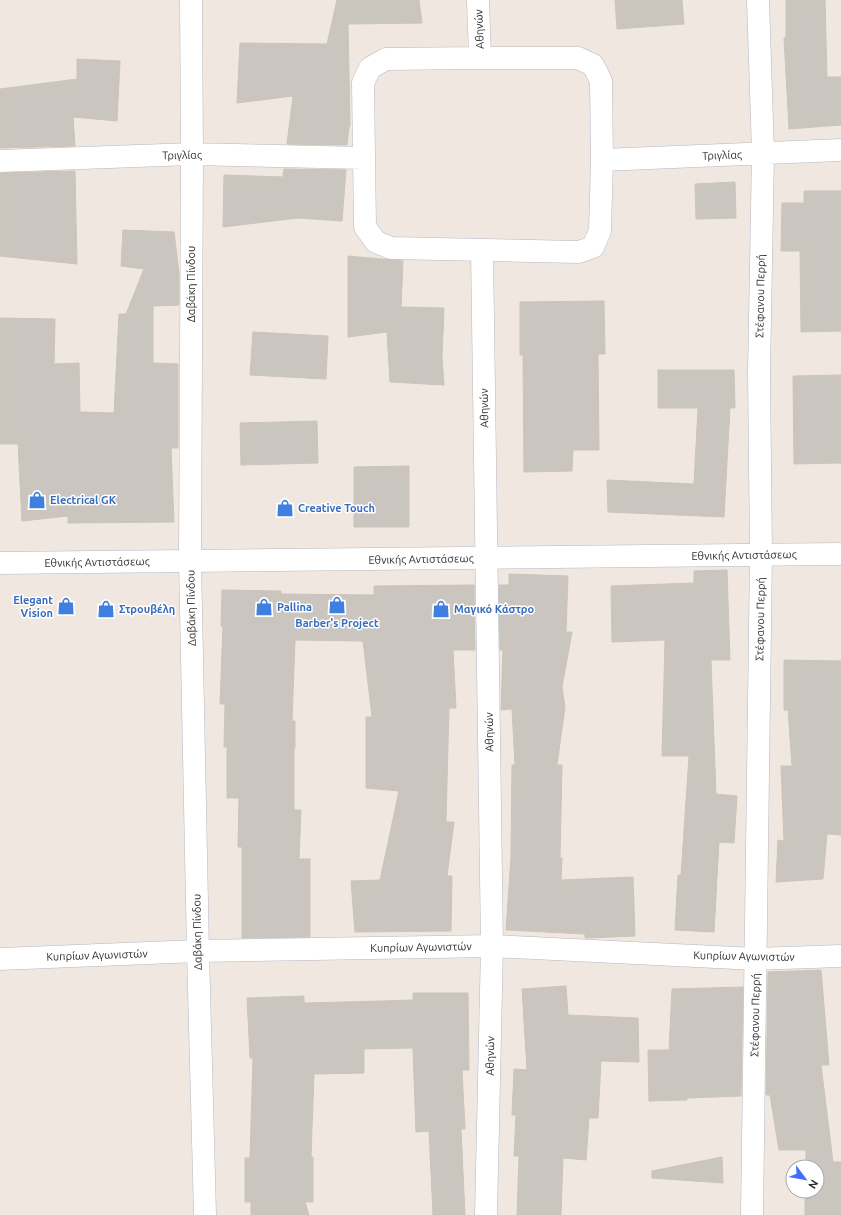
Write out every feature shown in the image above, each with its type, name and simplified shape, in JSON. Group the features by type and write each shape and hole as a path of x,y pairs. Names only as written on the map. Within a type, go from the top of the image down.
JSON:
{"street":[{"name":"Δαβάκη Πίνδου","path":"191,0 192,154 190,561 205,1215"},
{"name":"Αθηνών","path":"478,0 480,58"},
{"name":"Στέφανου Περρή","path":"752,1215 761,555 759,373 763,153 758,0"},
{"path":"480,58 578,58 593,65 601,81 602,160 600,231 593,248 579,252 392,248 376,242 366,227 364,83 370,68 386,59 480,58"},
{"name":"Τριγλίας","path":"602,160 841,150"},
{"name":"Τριγλίας","path":"0,161 192,154 364,158"},
{"name":"Αθηνών","path":"482,250 492,946 486,1215"},
{"name":"Εθνικής Αντιστάσεως","path":"0,563 841,554"},
{"name":"Κυπρίων Αγωνιστών","path":"0,959 198,951 492,946 756,959 841,956"}],"building":[{"path":"337,0 419,0 422,23 348,24 350,126 347,145 287,144 293,96 237,103 240,43 327,44"},
{"path":"615,0 682,0 684,24 617,29"},
{"path":"786,0 825,0 827,77 841,77 841,125 789,129 784,38 786,37"},
{"path":"77,59 120,61 117,121 73,117 75,146 0,148 0,89 77,79"},
{"path":"284,169 346,170 342,221 298,218 223,227 224,175 283,177"},
{"path":"75,171 77,264 0,256 0,173"},
{"path":"735,182 736,218 696,219 695,184"},
{"path":"804,191 841,191 841,331 801,332 800,251 781,251 782,203 804,203"},
{"path":"123,230 174,232 179,273 179,305 153,306 153,363 178,364 178,448 171,448 174,522 68,523 68,516 22,521 18,444 0,444 0,318 55,319 54,364 79,363 80,412 114,413 119,314 126,314 144,269 121,266"},
{"path":"348,256 403,261 401,307 444,308 442,357 444,385 390,382 387,332 348,337"},
{"path":"604,301 605,354 598,354 599,450 573,450 572,471 524,472 523,355 520,355 520,302"},
{"path":"253,332 328,336 326,379 250,375"},
{"path":"658,370 734,370 735,408 730,408 724,517 608,512 607,480 694,484 698,408 658,408"},
{"path":"841,375 841,463 794,464 793,376"},
{"path":"317,421 318,463 241,465 240,423"},
{"path":"409,466 409,527 354,527 354,467"},
{"path":"727,570 730,660 711,660 716,794 737,796 734,843 719,842 714,932 675,930 678,875 681,875 689,756 662,756 665,640 612,642 611,586 694,583 694,571"},
{"path":"509,574 568,576 566,632 572,632 562,687 565,707 557,765 562,765 561,880 633,877 635,936 585,938 585,934 506,930 511,857 512,765 515,765 512,709 501,710 503,650 500,650 499,585 509,585"},
{"path":"474,585 475,650 453,650 456,708 449,708 446,822 454,822 447,876 452,876 451,931 355,932 351,881 380,880 399,791 366,788 366,717 372,717 363,641 295,640 292,721 295,721 294,810 301,810 299,859 310,859 310,937 242,938 242,847 238,847 239,798 227,798 227,747 224,747 225,704 220,704 223,626 221,626 222,590 281,591 281,594 374,595 374,586"},
{"path":"784,660 841,661 841,835 827,834 823,879 776,882 778,840 784,841 781,766 792,766 788,710 784,710"},
{"path":"821,970 829,1065 821,1065 833,1162 841,1162 841,1215 805,1215 805,1199 825,1199 825,1159 806,1159 806,1150 779,1150 770,1095 766,1095 768,972"},
{"path":"566,986 568,1015 638,1018 639,1062 601,1061 598,1118 589,1118 586,1160 563,1158 561,1215 517,1215 519,1156 514,1156 516,1115 512,1115 514,1069 527,1070 522,989"},
{"path":"743,987 741,1096 649,1101 648,1050 669,1050 672,989"},
{"path":"413,993 468,993 469,1070 462,1070 465,1129 461,1129 465,1215 433,1215 429,1131 416,1132 413,1048 364,1049 364,1073 314,1074 311,1157 313,1157 313,1202 305,1202 309,1215 251,1215 251,1202 245,1202 245,1158 250,1158 253,1058 250,1058 247,998 304,996 304,1003 384,1001 413,1000"},
{"path":"722,1157 723,1183 652,1178 652,1171"}],"place":[{"name":"Electrical GK","path":"37,500"},
{"name":"Creative Touch","path":"285,508"},
{"name":"Barber's Project","path":"337,605"},
{"name":"Elegant Vision","path":"66,606"},
{"name":"Pallina","path":"264,607"},
{"name":"Στρουβέλη","path":"106,609"},
{"name":"Μαγικό Κάστρο","path":"441,609"}]}
